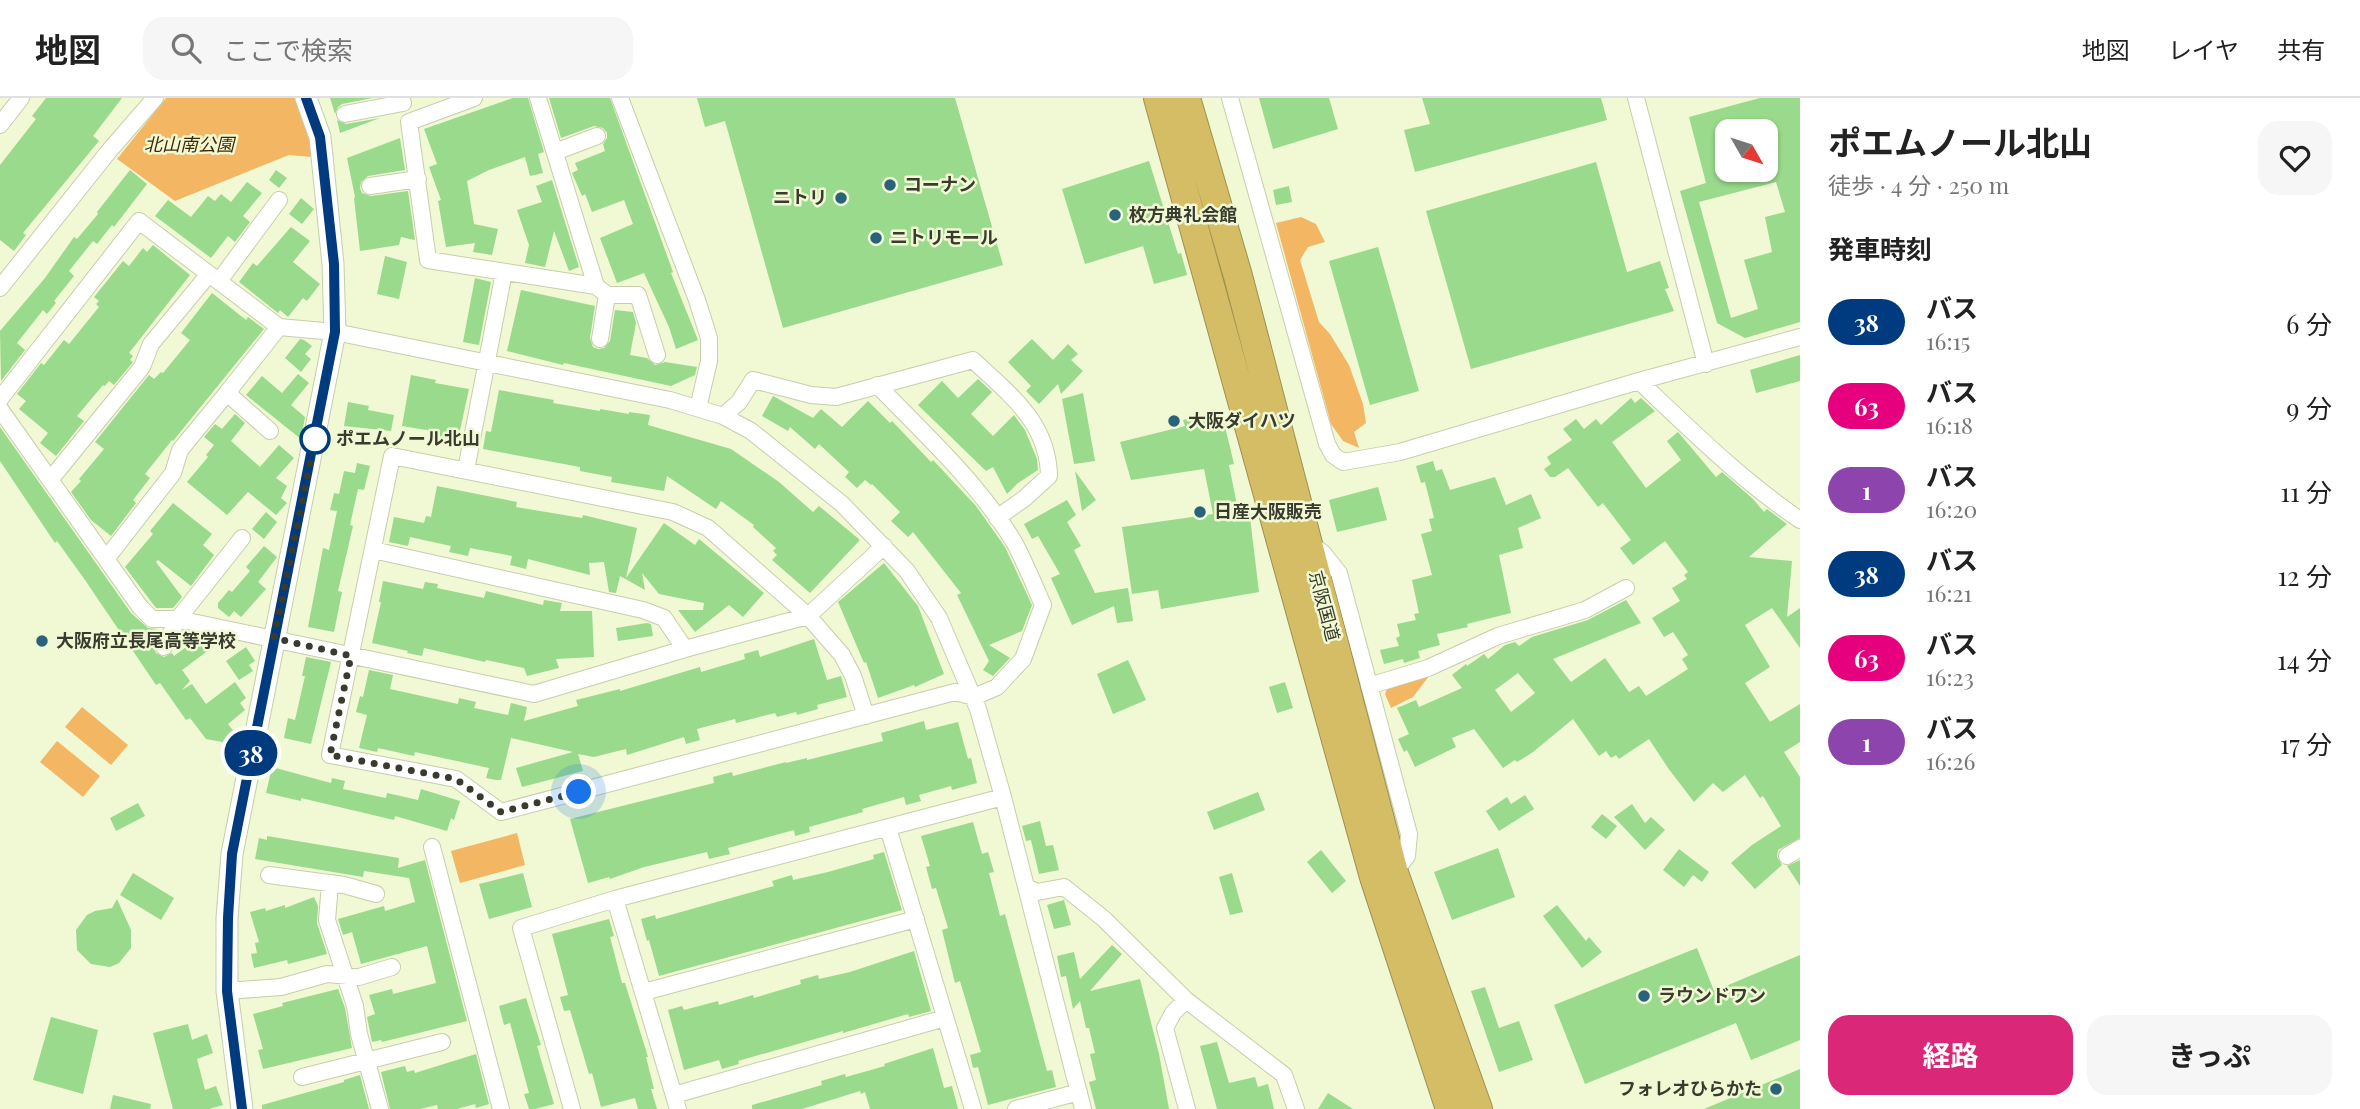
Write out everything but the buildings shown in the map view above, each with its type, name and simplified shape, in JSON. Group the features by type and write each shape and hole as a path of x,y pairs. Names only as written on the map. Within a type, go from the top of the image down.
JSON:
{"highway":[{"name":"京阪国道","path":"1158,98 1374,877 1450,1109"},
{"name":"京阪国道","path":"1186,98 1238,275 1394,873 1478,1109"}],"street":[{"path":"0,125 21,98"},
{"path":"242,1109 227,991 232,854 335,332 334,264 320,137 306,98"},
{"path":"409,122 474,98"},
{"path":"538,98 602,290 600,339"},
{"path":"620,98 709,338 709,361 698,408"},
{"path":"1230,98 1327,444 1333,455 1343,462 1400,453 1639,381 1800,337"},
{"path":"1636,98 1706,364"},
{"path":"0,288 151,100"},
{"path":"345,114 402,100 409,122 428,260 638,295 657,355"},
{"path":"555,152 597,136"},
{"path":"370,186 418,179"},
{"path":"50,480 142,367 151,344 214,277 279,200"},
{"path":"0,399 139,221 279,327 335,332 670,400 723,416 751,431 842,504 907,571 939,618 974,697 1003,797 1083,1109"},
{"path":"466,470 504,272"},
{"path":"106,559 173,473 180,450 279,327"},
{"path":"723,416 739,402 753,380 811,395 836,397 973,360 1024,409 1040,432 1049,464 1049,477 997,518"},
{"path":"1639,381 1731,467 1800,520"},
{"path":"866,716 853,676 842,655 808,616 708,528 673,512 392,456 330,755 456,779 501,812 866,716 955,692 974,697 997,687 1023,659 1043,605 1014,543 997,518 956,467 877,385"},
{"path":"227,393 270,431"},
{"path":"0,409 140,607 152,619 178,619 534,694 808,616 884,546"},
{"path":"164,647 178,619 242,538"},
{"path":"1307,540 1323,553 1339,573 1409,834 1407,856 1394,873"},
{"path":"373,550 643,610 664,618 685,649"},
{"path":"1369,686 1428,668 1498,636 1585,610 1626,588"},
{"path":"572,1109 521,928 615,899 1003,797"},
{"path":"888,828 973,1109"},
{"path":"432,847 501,1109"},
{"path":"269,875 376,894"},
{"path":"330,884 327,920 355,1006 359,1034 380,1109"},
{"path":"1026,887 1037,892 1064,887 1104,919 1186,1000 1284,1075 1296,1109"},
{"path":"615,899 676,1102 945,1018"},
{"path":"644,992 916,919"},
{"path":"227,991 281,987 327,974 359,977 392,967"},
{"path":"1186,1000 1165,1028 1186,1109"},
{"path":"302,1077 442,1042"},
{"path":"1016,1109 1079,1092"}],"green space":[{"name":"北山南公園","path":"166,98 295,98 309,127 312,157 289,155 175,201 117,159"},
{"path":"1301,217 1316,224 1325,242 1308,247 1300,260 1319,322 1330,334 1349,365 1363,404 1366,423 1354,432 1359,448 1343,441 1331,424 1276,223"},
{"path":"1427,673 1429,676 1413,697 1391,708 1385,694 1389,684"},
{"path":"82,707 128,745 111,765 65,727"},
{"path":"57,741 100,776 83,797 40,762"},
{"path":"517,833 525,865 460,883 451,851"}],"bus line":[{"name":"38","path":"242,1109 227,991 232,854 335,332 334,264 320,137 306,98"}],"place":[{"name":"コーナン","path":"890,185"},
{"name":"ニトリ","path":"841,198"},
{"name":"枚方典礼会館","path":"1115,215"},
{"name":"ニトリモール","path":"876,238"},
{"name":"大阪ダイハツ","path":"1174,421"},
{"name":"ポエムノール北山","path":"315,439"},
{"name":"日産大阪販売","path":"1200,512"},
{"name":"大阪府立長尾高等学校","path":"42,641"},
{"name":"ラウンドワン","path":"1644,996"},
{"name":"フォレオひらかた","path":"1776,1089"}],"route":[{"path":"315,439 274,638 351,656 330,755 456,779 501,812 579,792"}]}
